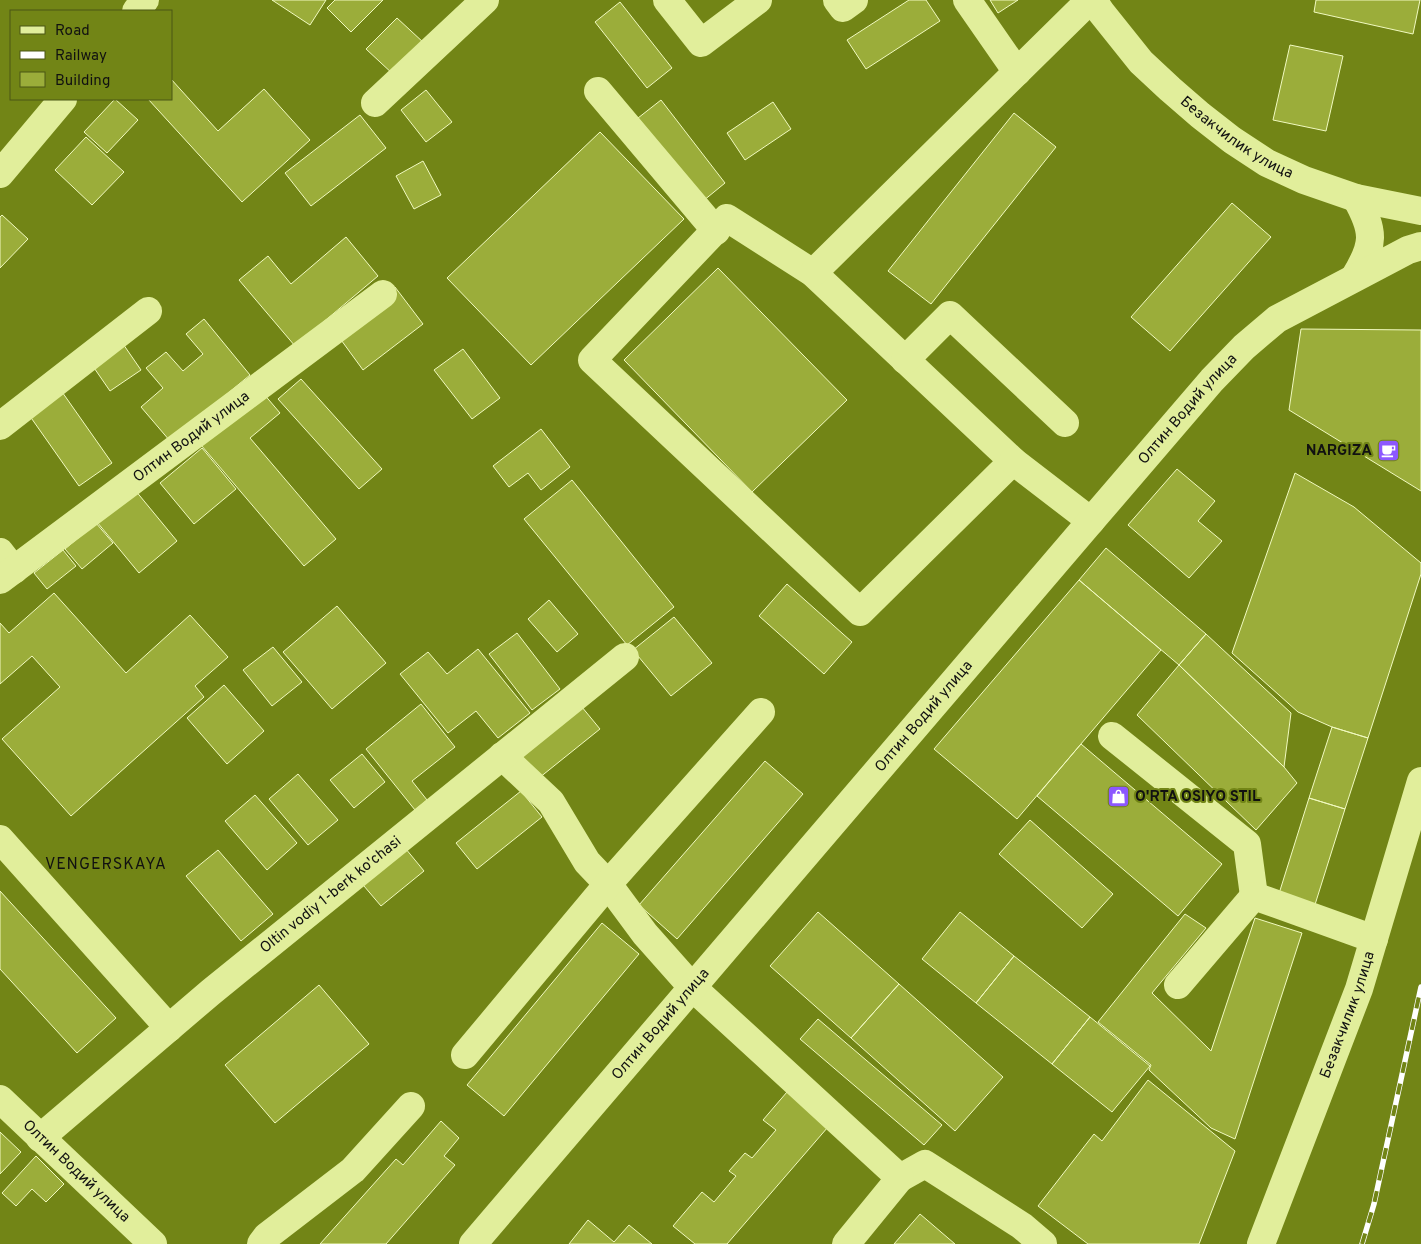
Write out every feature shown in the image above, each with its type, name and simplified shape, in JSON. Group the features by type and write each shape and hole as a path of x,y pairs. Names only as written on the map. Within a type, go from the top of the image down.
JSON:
{"street":[{"path":"137,10 145,0"},
{"path":"375,103 485,0"},
{"path":"667,0 701,43 758,0"},
{"path":"837,0 842,8 854,0"},
{"path":"967,0 1017,72"},
{"path":"813,273 1090,0"},
{"name":"Безакчилик улица","path":"1093,0 1141,62 1170,89 1232,140 1266,163 1304,180 1356,198 1421,211"},
{"path":"598,91 716,231"},
{"path":"0,174 62,100"},
{"path":"1354,278 1365,259 1371,237 1366,216 1356,198"},
{"path":"1012,460 860,612 592,360 727,218 813,273 1012,460 1091,521"},
{"name":"Олтин Водий улица","path":"473,1244 1212,380 1244,347 1277,319 1408,250 1421,246"},
{"name":"Олтин Водий улица","path":"5,567 383,294"},
{"path":"0,426 148,311"},
{"path":"905,360 950,315 1065,423"},
{"name":"Oltin vodiy 1-berk ko'chasi","path":"40,1138 218,986 625,657"},
{"path":"465,1055 608,884 761,712"},
{"path":"1112,736 1247,844 1254,896 1178,985"},
{"path":"502,756 551,802 587,862 608,884 645,934 692,987 900,1178"},
{"name":"Безакчилик улица","path":"1261,1244 1359,989 1421,781"},
{"path":"0,839 169,1028"},
{"path":"1254,896 1374,939"},
{"name":"Олтин Водий улица","path":"0,1099 153,1244"},
{"path":"261,1244 267,1236 353,1170 411,1106"},
{"path":"846,1244 900,1178 925,1164 1022,1226 1043,1244"}],"building":[{"path":"272,0 326,0 310,25"},
{"path":"335,0 383,0 351,32 327,8"},
{"path":"909,0 926,0 940,21 866,69 847,40"},
{"path":"990,0 1018,0 998,13"},
{"path":"1316,0 1420,0 1413,34 1314,12"},
{"path":"620,2 672,68 647,88 595,22"},
{"path":"397,18 424,43 394,75 366,49"},
{"path":"1290,45 1343,56 1326,131 1273,120"},
{"path":"172,80 218,131 264,89 310,140 242,202 149,100 172,100"},
{"path":"426,90 452,122 426,142 401,110"},
{"path":"114,100 138,120 107,153 84,132"},
{"path":"661,100 725,183 703,201 638,118"},
{"path":"773,102 791,129 745,160 727,133"},
{"path":"1014,113 1056,147 931,304 888,271"},
{"path":"360,115 386,148 311,206 285,173"},
{"path":"600,132 684,219 531,365 447,278"},
{"path":"86,137 124,172 92,205 55,170"},
{"path":"423,161 441,195 414,209 396,176"},
{"path":"1232,203 1271,237 1170,351 1131,317"},
{"path":"2,215 28,239 0,268 0,217"},
{"path":"346,237 378,276 295,346 239,280 268,256 291,284"},
{"path":"718,268 847,400 752,492 624,360"},
{"path":"395,287 423,324 363,370 336,333"},
{"path":"204,319 250,375 170,441 141,407 163,388 146,368 166,352 183,371 203,354 186,334"},
{"name":"NARGIZA","path":"1301,329 1421,330 1421,491 1289,410"},
{"path":"121,341 141,370 110,391 90,362"},
{"path":"463,349 500,398 472,419 434,370"},
{"path":"301,379 382,469 359,489 278,399"},
{"path":"60,389 112,463 79,486 27,412"},
{"path":"263,393 280,413 250,438 336,539 304,566 201,445"},
{"path":"541,429 570,467 541,490 528,473 509,487 493,466"},
{"path":"202,448 236,489 194,524 160,483"},
{"path":"1177,469 1215,501 1198,521 1222,541 1189,578 1128,525"},
{"path":"1295,473 1354,507 1421,563 1421,574 1368,738 1332,727 1298,712 1232,653"},
{"path":"572,480 674,607 627,645 524,519"},
{"path":"135,490 177,541 139,573 97,522"},
{"path":"96,523 113,543 82,569 65,549"},
{"path":"1106,548 1206,634 1179,665 1079,580"},
{"path":"63,550 76,566 47,589 34,573"},
{"path":"1079,580 1161,650 1017,819 934,749"},
{"path":"787,584 852,642 824,674 759,616"},
{"path":"54,593 126,673 190,615 228,657 195,686 204,697 71,816 2,739 60,687 32,656 0,684 0,623 9,633"},
{"path":"549,600 578,634 557,652 528,619"},
{"path":"337,606 386,663 332,709 283,652"},
{"path":"674,617 712,663 671,696 633,650"},
{"path":"517,633 560,689 532,710 489,654"},
{"path":"1206,634 1291,713 1284,767 1179,665"},
{"path":"273,647 302,682 272,706 243,670"},
{"path":"478,649 530,713 498,738 476,711 448,733 400,674 428,652 447,674"},
{"path":"1179,665 1284,767 1297,783 1256,830 1137,715"},
{"path":"224,685 264,731 227,764 187,718"},
{"path":"577,701 600,729 539,778 517,750"},
{"path":"421,704 455,747 412,781 427,800 415,810 366,749"},
{"path":"1332,727 1368,738 1345,809 1309,798"},
{"path":"1081,744 1222,864 1178,916 1037,796"},
{"path":"362,754 385,782 354,808 330,780"},
{"path":"765,761 803,794 677,939 639,905"},
{"path":"298,774 338,820 308,845 269,799"},
{"path":"521,791 542,817 477,869 456,843"},
{"path":"255,795 297,843 267,870 225,821"},
{"path":"1309,798 1345,809 1313,911 1277,900"},
{"path":"1030,820 1113,894 1082,928 999,854"},
{"path":"401,843 424,871 381,906 358,879"},
{"path":"218,850 273,914 241,941 186,876"},
{"path":"0,891 116,1018 77,1053 0,969"},
{"path":"818,912 899,984 851,1038 770,966"},
{"path":"960,912 1014,956 976,1003 922,959"},
{"path":"1185,914 1206,928 1152,993 1211,1051 1255,918 1302,933 1235,1139 1211,1128 1149,1070 1151,1065 1098,1022"},
{"path":"602,923 639,954 504,1116 467,1085"},
{"path":"1014,956 1090,1017 1052,1064 976,1003"},
{"path":"899,984 1003,1077 955,1131 851,1038"},
{"path":"319,985 369,1044 275,1123 225,1065"},
{"path":"1090,1017 1150,1066 1112,1112 1052,1064"},
{"path":"818,1019 942,1125 924,1145 800,1039"},
{"path":"1148,1080 1235,1151 1199,1244 1088,1244 1038,1206 1094,1134 1102,1141"},
{"path":"787,1092 828,1127 727,1244 695,1244 673,1226 702,1192 714,1202 736,1176 729,1171 745,1153 752,1158 776,1130 763,1120"},
{"path":"441,1121 459,1138 444,1156 455,1165 386,1244 320,1244 396,1159 403,1165"},
{"path":"0,1132 21,1152 0,1174"},
{"path":"36,1156 64,1184 46,1202 32,1189 16,1206 2,1193"},
{"path":"920,1214 955,1244 894,1244"},
{"path":"588,1220 614,1242 629,1225 652,1244 569,1244"}],"railway":[{"path":"1362,1244 1374,1204 1421,987"}],"place":[{"name":"NARGIZA","path":"1388,451"},
{"name":"O'RTA OSIYO STIL","path":"1119,797"}],"district":[{"name":"VENGERSKAYA","path":"106,865"}]}
